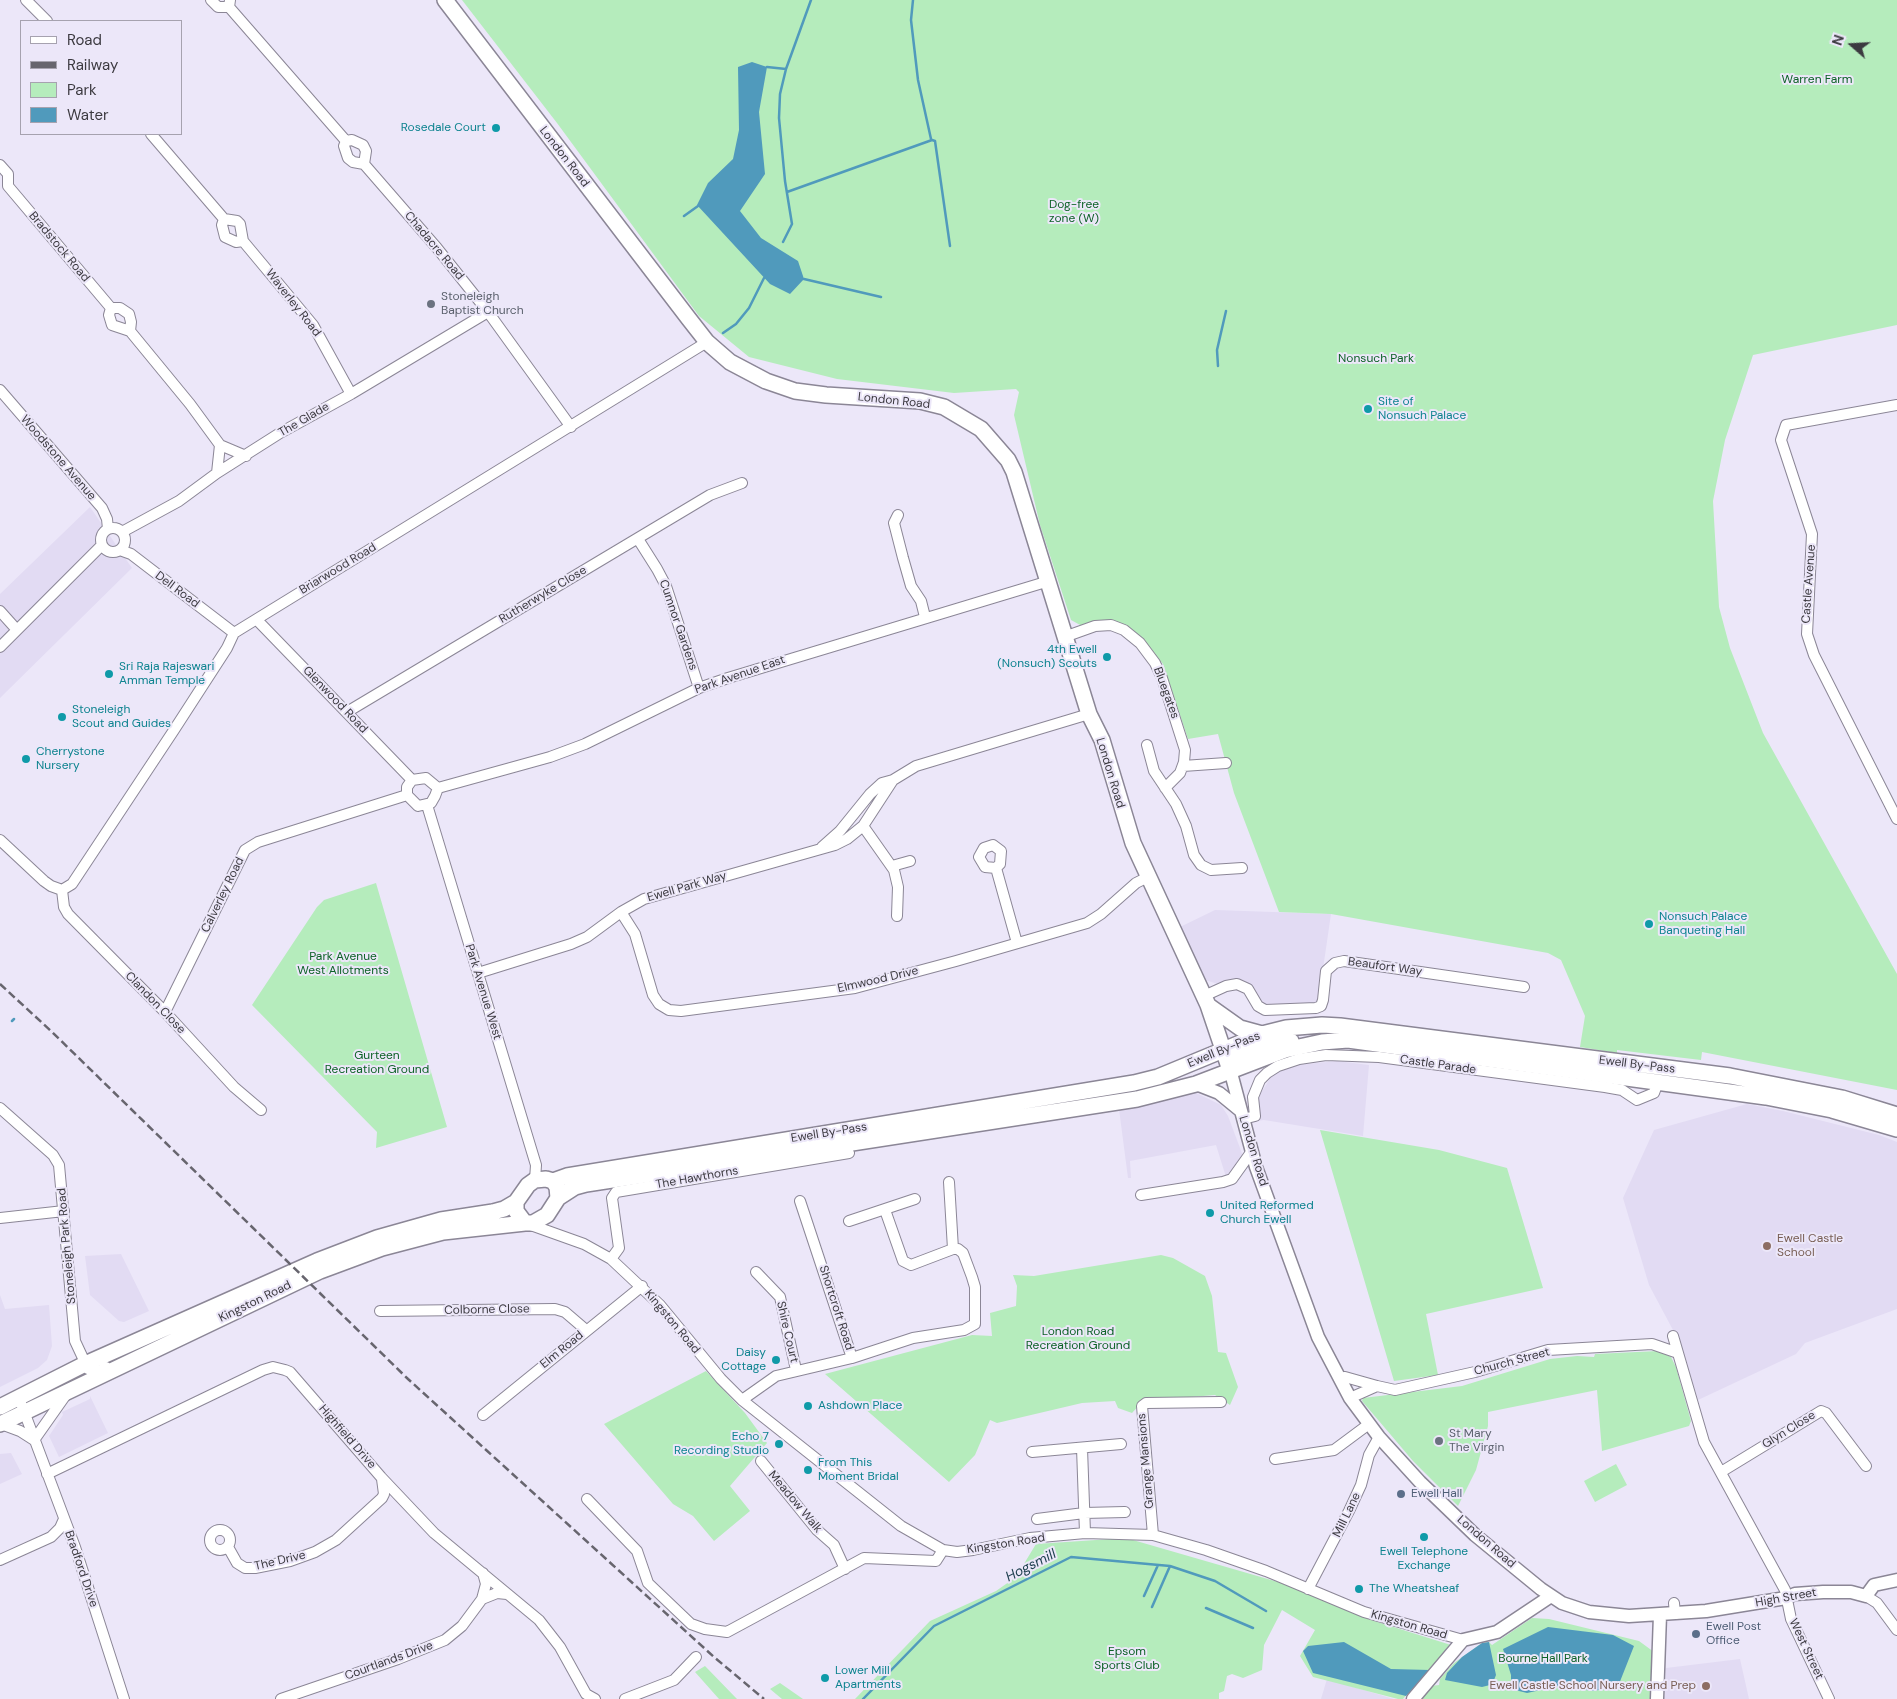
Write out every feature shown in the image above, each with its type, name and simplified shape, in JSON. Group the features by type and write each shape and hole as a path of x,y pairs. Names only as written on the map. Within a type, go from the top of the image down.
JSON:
{"highway":[{"name":"London Road","path":"445,0 483,53 708,342 730,362 747,373 795,391 826,395 920,401 944,406 969,420 996,444 1014,472 1090,714 1102,740 1133,843 1206,1001 1231,1073"},
{"path":"1206,1001 1240,1028 1262,1034"},
{"name":"Ewell By-Pass","path":"553,1181 568,1176 1126,1084 1160,1076 1262,1034 1286,1028 1340,1026 1749,1079 1842,1098 1897,1115"},
{"name":"Ewell By-Pass","path":"555,1203 575,1187 586,1184 1137,1099 1231,1073 1285,1050 1322,1042 1348,1040 1766,1097 1832,1110 1897,1129"},
{"path":"1224,1049 1234,1058 1266,1046 1288,1041 1322,1042"},
{"path":"1160,1076 1179,1078 1220,1067 1231,1073"},
{"path":"546,1178 553,1181 558,1188 555,1203 539,1220 525,1223 516,1211 516,1202 528,1185 536,1180 546,1178"},
{"name":"Kingston Road","path":"0,1407 85,1364 317,1261 377,1238 441,1220 493,1212 504,1209 516,1202"},
{"name":"Kingston Road","path":"0,1424 320,1271 382,1248 443,1232 525,1223"}],"main road":[{"name":"London Road","path":"1231,1073 1252,1151 1318,1337 1350,1398 1379,1437 1420,1482 1475,1535 1550,1596 1589,1612 1629,1616 1660,1615"},
{"path":"1196,1084 1220,1093 1242,1115"},
{"path":"1866,1596 1874,1585 1897,1580"},
{"name":"High Street","path":"1660,1615 1674,1608 1706,1612 1786,1598 1795,1594 1851,1592 1866,1596"},
{"path":"1413,1699 1463,1640 1497,1632 1550,1596"},
{"path":"1658,1699 1660,1615"}],"street":[{"path":"26,0 46,20"},
{"name":"Chadacre Road","path":"211,0 218,7 230,4 346,141"},
{"name":"Waverley Road","path":"152,135 224,219 236,221 240,224 243,241 313,325 351,394"},
{"name":"Chadacre Road","path":"346,141 352,140 363,145 366,152 364,164"},
{"name":"Chadacre Road","path":"346,141 344,146 348,158 364,164 438,248 488,312 570,427"},
{"name":"Bradstock Road","path":"0,165 8,174 4,186 111,308 120,308 129,314 131,322 130,331"},
{"name":"Waverley Road","path":"224,219 222,226 226,237 236,242 243,241"},
{"name":"Bradstock Road","path":"111,308 109,315 112,326 130,331 190,404 220,445"},
{"name":"The Glade","path":"122,532 179,501 217,473 280,433 351,394 488,312"},
{"name":"Briarwood Road","path":"234,633 708,342"},
{"name":"Woodstone Avenue","path":"0,390 102,508 107,519 108,529"},
{"name":"Castle Avenue","path":"1897,405 1786,426 1781,440 1812,534 1807,634 1814,655 1897,819"},
{"path":"217,473 220,445 246,456"},
{"name":"Rutherwyke Close","path":"347,712 710,495 742,484"},
{"path":"898,515 894,523 902,558 911,586 920,600 925,617"},
{"path":"0,647 102,545 103,534 108,529 116,528 122,532 125,544 120,550 110,552 102,545"},
{"name":"Cumnor Gardens","path":"638,539 666,586 699,688"},
{"name":"Dell Road","path":"120,550 131,554 234,633"},
{"name":"Park Avenue East","path":"438,788 550,757 585,744 699,688 925,617 1049,581"},
{"path":"0,611 17,630"},
{"name":"Glenwood Road","path":"257,620 412,780"},
{"name":"Bluegates","path":"1067,636 1095,626 1111,625 1124,630 1140,643 1155,663 1162,678 1185,750 1183,766"},
{"path":"0,840 51,886 62,890 72,884 227,648 234,633"},
{"name":"Ewell Park Way","path":"820,849 840,831 870,794 882,783 892,780 916,766 1090,714"},
{"path":"1147,745 1152,766 1176,804 1186,826 1194,855 1201,865 1211,870 1242,868"},
{"path":"1165,788 1180,773 1183,766 1226,763"},
{"path":"426,778 438,788 431,803 418,806 407,795 407,787 412,780 426,778"},
{"name":"Ewell Park Way","path":"478,973 571,944 587,937 621,912 644,899 820,849 847,839 863,826 892,780"},
{"name":"Calverley Road","path":"165,1012 245,850 258,842 407,795"},
{"name":"Park Avenue West","path":"427,805 536,1165 536,1180"},
{"path":"863,826 892,866 898,887 897,916"},
{"path":"892,866 910,861"},
{"path":"996,868 1017,943"},
{"name":"Elmwood Drive","path":"621,912 635,934 653,994 659,1004 669,1010 681,1011 855,988 1087,923 1102,914 1136,883 1148,877"},
{"name":"Clandon Close","path":"62,890 64,907 68,914 165,1012 234,1087 261,1110"},
{"name":"Beaufort Way","path":"1206,1001 1226,986 1237,984 1248,989 1258,1006 1265,1010 1316,1008 1320,1006 1323,1000 1326,971 1335,963 1344,961 1524,987"},
{"path":"1379,1057 1410,1048"},
{"name":"Castle Parade","path":"1242,1115 1255,1116 1253,1097 1267,1073 1278,1066 1299,1059 1326,1055 1379,1057 1622,1090 1637,1100 1654,1093 1658,1082"},
{"name":"Stoneleigh Park Road","path":"0,1108 57,1161 60,1170 74,1332 85,1364"},
{"path":"1141,1196 1223,1182 1232,1178 1252,1151"},
{"name":"The Hawthorns","path":"611,1259 619,1248 612,1198 616,1192 849,1153"},
{"path":"950,1182 952,1250"},
{"path":"850,1221 915,1199"},
{"name":"Shortcroft Road","path":"742,1400 776,1376 852,1358 800,1201"},
{"path":"555,1203 553,1224 558,1236"},
{"path":"852,1358 913,1338 964,1330 975,1324 976,1304 972,1277 963,1253 958,1249 952,1250 910,1265 903,1261 885,1210"},
{"path":"0,1218 64,1211"},
{"name":"Kingston Road","path":"525,1223 584,1244 611,1259 642,1286 721,1379 742,1400 901,1526 943,1550 957,1552 1030,1538 1085,1533 1153,1535 1206,1550 1364,1612 1463,1640"},
{"name":"Shire Court","path":"756,1272 780,1297 796,1370"},
{"name":"Elm Road","path":"483,1415 642,1286"},
{"name":"Colborne Close","path":"380,1311 555,1309 565,1312 586,1330"},
{"path":"1673,1336 1698,1426 1785,1590 1786,1598"},
{"name":"Church Street","path":"1339,1378 1345,1377 1395,1390 1475,1372 1548,1350 1652,1344 1678,1353"},
{"path":"85,1364 88,1369 94,1371 111,1365 123,1366"},
{"name":"Highfield Drive","path":"47,1474 273,1367 290,1372 401,1499 454,1550 539,1620 555,1639 589,1697"},
{"name":"Church Street","path":"1350,1398 1377,1386"},
{"path":"0,1424 20,1431 34,1440 66,1394"},
{"name":"Bradford Drive","path":"19,1398 75,1547 124,1699"},
{"name":"Grange Mansions","path":"1153,1535 1142,1406 1146,1404 1221,1402"},
{"name":"Glyn Close","path":"1721,1472 1821,1411 1826,1414 1866,1466"},
{"path":"1275,1459 1334,1450 1369,1424"},
{"name":"Mill Lane","path":"1308,1589 1332,1548 1361,1485 1369,1455 1379,1437"},
{"path":"1032,1452 1121,1444"},
{"path":"1082,1448 1085,1533"},
{"name":"Meadow Walk","path":"761,1461 817,1530 834,1545 845,1569"},
{"path":"382,1477 384,1494 382,1498 401,1499"},
{"name":"The Drive","path":"228,1547 237,1563 245,1568 255,1568 290,1561 315,1552 336,1540 382,1498"},
{"path":"587,1499 637,1551 648,1582 691,1624 705,1629 727,1632 864,1558 936,1561 943,1550"},
{"path":"1037,1519 1084,1513 1125,1512"},
{"path":"0,1560 51,1537 60,1528 64,1519"},
{"path":"51,1537 64,1540 75,1547"},
{"path":"482,1600 486,1584 483,1574"},
{"path":"482,1600 496,1593 508,1594"},
{"path":"1866,1596 1877,1603 1897,1630"},
{"name":"West Street","path":"1786,1598 1791,1619 1829,1699"},
{"name":"Courtlands Drive","path":"281,1699 431,1647 455,1632 482,1600"},
{"path":"625,1699 674,1680 696,1657"}],"shaded area":[{"path":"90,507 132,568 0,698 0,594"},
{"path":"1215,910 1331,914 1318,1003 1269,1006 1261,1002 1251,986 1244,982 1233,980 1218,984 1205,980 1180,927"},
{"path":"1337,1061 1369,1065 1363,1136 1264,1120 1257,1121 1257,1102 1271,1077 1279,1071 1296,1065"},
{"path":"1194,1092 1221,1105 1228,1116 1243,1156 1226,1177 1216,1145 1130,1161 1131,1178 1128,1178 1119,1109"},
{"name":"Ewell Castle School","path":"1747,1104 1879,1135 1897,1142 1897,1309 1805,1343 1796,1354 1698,1400 1681,1345 1649,1285 1623,1198 1654,1130"},
{"path":"121,1254 149,1311 124,1322 119,1321 90,1295 85,1256"},
{"path":"0,1295 5,1309 49,1305 52,1346 47,1360 38,1368 0,1387"},
{"path":"90,1396 108,1433 59,1457 49,1436 63,1415 62,1412 90,1399"},
{"path":"11,1453 22,1474 0,1484 0,1454"},
{"name":"Ewell Castle School Nursery and Prep","path":"1740,1659 1749,1699 1665,1699 1666,1668"},
{"path":"1327,1679 1394,1699 1321,1699"}],"green space":[{"name":"Nonsuch Park","path":"462,0 1897,0 1897,325 1753,355 1725,440 1713,501 1719,607 1730,648 1763,733 1897,974 1897,1090 1702,1052 1701,1060 1617,1050 1617,1053 1580,1047 1585,1016 1561,960 1548,953 1331,914 1279,912 1234,793 1218,734 1188,739 1163,664 1139,636 1107,620 1082,626 1071,620 1040,525 1014,415 1019,392 1016,389 954,393 837,379 749,357 699,316 557,123"},
{"path":"376,883 447,1127 376,1148 377,1132 252,1005 317,907 324,900"},
{"path":"1320,1130 1439,1150 1507,1168 1543,1288 1426,1314 1438,1375 1394,1381"},
{"name":"London Road Recreation Ground","path":"1161,1255 1173,1258 1205,1276 1212,1296 1218,1352 1226,1353 1238,1387 1230,1405 1215,1395 1143,1401 1132,1413 1118,1408 1115,1401 1082,1403 997,1423 990,1420 975,1455 949,1482 825,1374 972,1335 992,1336 990,1313 1016,1306 1017,1286 1013,1275 1034,1276"},
{"path":"1658,1351 1671,1357 1676,1367 1691,1421 1689,1426 1602,1451 1597,1390 1488,1412 1488,1426 1476,1470 1458,1506 1413,1461 1362,1401 1363,1398 1462,1386 1550,1359 1577,1356 1594,1357 1595,1354"},
{"path":"706,1371 745,1413 767,1443 730,1486 750,1511 714,1541 693,1516 673,1504 604,1424"},
{"path":"1616,1464 1627,1485 1595,1502 1584,1481"},
{"name":"Epsom Sports Club","path":"1126,1538 1292,1586 1368,1619 1451,1645 1403,1699 1398,1699 1313,1677 1300,1656 1315,1630 1282,1610 1264,1645 1262,1670 1243,1678 1232,1674 1227,1676 1224,1691 1219,1693 1219,1699 855,1699 930,1621 996,1591 1016,1577 1036,1544"},
{"name":"Bourne Hall Park","path":"1532,1618 1549,1619 1639,1641 1654,1652 1653,1699 1417,1699 1431,1686 1439,1685 1440,1679 1454,1663 1482,1643 1489,1642 1492,1645"},
{"path":"705,1666 737,1699 719,1699 695,1672"},
{"path":"780,1683 803,1699 782,1699 770,1689"}],"water":[{"path":"752,62 767,67 759,112 765,174 740,211 761,238 798,261 804,279 790,294 770,284 697,205 708,183 733,159 739,130 738,67"},
{"path":"1548,1627 1613,1635 1634,1646 1619,1684 1610,1688 1593,1691 1559,1686 1527,1693 1511,1689 1511,1675 1503,1649"},
{"path":"1344,1642 1391,1669 1430,1670 1406,1696 1313,1673 1303,1651 1308,1646"},
{"path":"1489,1642 1496,1675 1490,1685 1482,1687 1445,1680 1447,1673 1462,1657 1482,1643"}],"waterway":[{"path":"767,67 786,69 811,0"},
{"path":"913,0 911,20 918,80 931,139"},
{"path":"783,242 792,224 785,181 779,118 780,94 786,69"},
{"path":"787,192 932,140 935,141 950,246"},
{"path":"684,216 698,206"},
{"path":"723,333 736,324 749,308 764,278"},
{"path":"804,279 881,297"},
{"path":"1218,366 1217,350 1226,311"},
{"name":"Hogsmill","path":"863,1699 934,1626 1071,1557 1170,1566 1215,1581 1266,1611"},
{"path":"1144,1596 1158,1565"},
{"path":"1152,1607 1170,1566"},
{"path":"1206,1608 1253,1628"}],"railway":[{"path":"0,984 51,1031 408,1379 714,1657 764,1699"}],"place":[{"name":"Rosedale Court","path":"496,128"},
{"name":"Stoneleigh Baptist Church","path":"431,304"},
{"name":"Site of Nonsuch Palace","path":"1368,409"},
{"name":"4th Ewell (Nonsuch) Scouts","path":"1107,657"},
{"name":"Sri Raja Rajeswari Amman Temple","path":"109,674"},
{"name":"Stoneleigh Scout and Guides","path":"62,717"},
{"name":"Cherrystone Nursery","path":"26,759"},
{"name":"Nonsuch Palace Banqueting Hall","path":"1649,924"},
{"name":"United Reformed Church Ewell","path":"1210,1213"},
{"name":"Ewell Castle School","path":"1767,1246"},
{"name":"Daisy Cottage","path":"776,1360"},
{"name":"Ashdown Place","path":"808,1406"},
{"name":"St Mary The Virgin","path":"1439,1441"},
{"name":"Echo 7 Recording Studio","path":"779,1444"},
{"name":"From This Moment Bridal","path":"808,1470"},
{"name":"Ewell Hall","path":"1401,1494"},
{"name":"Ewell Telephone Exchange","path":"1424,1537"},
{"name":"The Wheatsheaf","path":"1359,1589"},
{"name":"Ewell Post Office","path":"1696,1634"},
{"name":"Lower Mill Apartments","path":"825,1678"},
{"name":"Ewell Castle School Nursery and Prep","path":"1706,1686"}],"park label":[{"name":"Warren Farm","path":"1817,80"},
{"name":"Dog-free zone (W)","path":"1074,212"},
{"name":"Park Avenue West Allotments","path":"343,964"},
{"name":"Gurteen Recreation Ground","path":"377,1063"}]}
